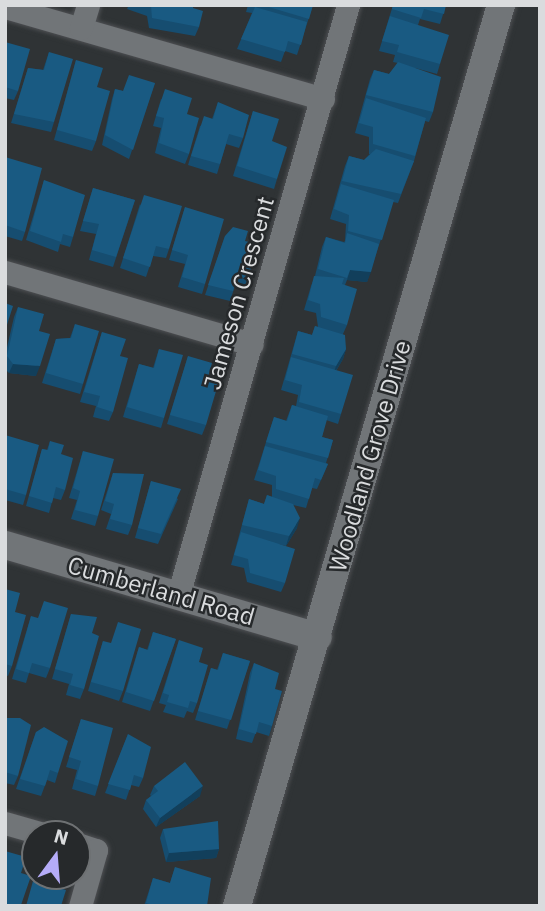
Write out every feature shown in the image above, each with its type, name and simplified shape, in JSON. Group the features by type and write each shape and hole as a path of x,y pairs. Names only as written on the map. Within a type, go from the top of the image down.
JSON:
{"street":[{"path":"81,28 88,5"},
{"name":"Jameson Crescent","path":"178,596 348,5"},
{"name":"Woodland Grove Drive","path":"237,906 501,5"},
{"path":"5,7 323,99"},
{"path":"5,272 252,344"},
{"name":"Cumberland Road","path":"5,545 318,637"},
{"path":"91,848 96,850 91,868"}],"building":[{"path":"149,5 193,5 193,8 203,11 199,27 152,18"},
{"path":"262,5 313,5 309,19"},
{"path":"393,5 446,5 444,14 424,9 421,18 392,9"},
{"path":"255,7 307,22 301,45 288,41 285,52 241,39"},
{"path":"390,16 449,35 440,64 397,52 399,45 382,41"},
{"path":"5,42 30,49 18,91 5,87"},
{"path":"49,52 73,59 54,122 14,114 28,68 44,70"},
{"path":"76,60 103,68 97,87 110,91 96,141 57,130"},
{"path":"398,62 441,77 433,112 366,95 374,70 389,74"},
{"path":"129,75 155,83 133,150 105,135 115,89 123,91"},
{"path":"165,89 192,98 187,114 199,118 189,154 159,143 164,118 156,116"},
{"path":"366,98 426,118 415,156 373,144 373,127 359,123"},
{"path":"218,102 249,115 243,138 229,134 220,164 191,156 204,116 213,119"},
{"path":"253,111 279,119 272,141 287,147 277,179 237,166"},
{"path":"376,149 414,161 401,194 342,181 349,156 364,160"},
{"path":"5,157 42,168 25,232 5,225"},
{"path":"44,180 85,195 73,237 63,234 61,242 30,231"},
{"path":"341,184 394,200 382,240 348,231 349,215 334,209"},
{"path":"93,188 135,200 116,257 92,250 99,224 83,221"},
{"path":"144,195 182,206 169,249 156,246 150,267 123,258"},
{"path":"185,207 224,219 205,284 182,277 188,255 172,250"},
{"path":"233,227 248,231 245,241 257,244 248,279 237,276 233,291 208,285 225,236"},
{"path":"347,233 379,244 371,272 350,270 347,278 318,269 326,237 345,243"},
{"path":"314,276 344,278 342,284 357,289 347,325 321,317 320,304 308,300"},
{"path":"5,303 13,306 5,331"},
{"path":"18,307 44,314 39,331 50,334 40,366 13,364 7,356"},
{"path":"75,324 99,331 83,384 46,373 56,339 71,338"},
{"path":"315,326 345,335 346,349 336,366 292,354 298,331 312,335"},
{"path":"102,332 126,339 120,356 128,358 113,412 97,407 100,396 84,392"},
{"path":"159,349 183,355 164,418 127,407 139,364 154,368"},
{"path":"188,356 212,363 208,377 219,381 206,425 170,415"},
{"path":"291,357 353,375 341,414 299,402 302,385 285,380"},
{"path":"292,405 328,416 322,437 333,440 328,458 266,442 274,417 287,421"},
{"path":"5,435 39,445 26,495 5,489"},
{"path":"50,441 64,445 61,454 73,458 65,490 56,487 52,503 29,496 42,449 48,450"},
{"path":"265,446 328,464 321,480 315,478 309,499 276,489 276,476 258,470"},
{"path":"83,451 114,459 98,516 75,510 80,491 73,488"},
{"path":"113,473 144,474 132,525 110,519 114,504 105,501"},
{"path":"151,481 181,489 161,534 138,528"},
{"path":"267,495 293,504 300,518 289,536 242,525 249,499 264,504"},
{"path":"241,532 295,549 285,583 250,573 248,559 234,555"},
{"path":"5,589 20,593 15,612 26,615 12,666 5,664"},
{"path":"44,601 68,608 50,668 32,663 29,673 16,669 31,616 38,618"},
{"path":"71,614 97,617 92,633 99,636 84,689 70,685 73,674 55,669"},
{"path":"118,622 141,629 123,691 91,682 103,641 111,643"},
{"path":"153,632 176,639 154,701 126,692 139,647 148,650"},
{"path":"179,640 203,648 199,662 208,665 197,703 190,701 188,708 167,702 169,695 163,693"},
{"path":"223,653 250,661 231,720 198,711 211,668 218,670"},
{"path":"254,663 279,673 275,689 282,691 272,726 259,722 256,734 239,729"},
{"path":"5,718 20,718 31,725 18,776 5,772"},
{"path":"81,719 113,728 98,786 76,779 81,761 69,757"},
{"path":"44,727 68,741 58,773 50,770 45,786 20,779 36,732"},
{"path":"128,734 151,747 143,778 134,775 130,790 108,784"},
{"path":"185,762 203,786 160,818 146,800 158,791 154,786"},
{"path":"218,821 219,849 169,853 163,829"},
{"path":"5,851 21,856 21,890 26,890 21,905 5,906"},
{"path":"175,867 211,878 207,906 157,906 146,903 153,878 170,883"},
{"path":"30,890 66,890 61,906 26,906"}]}
